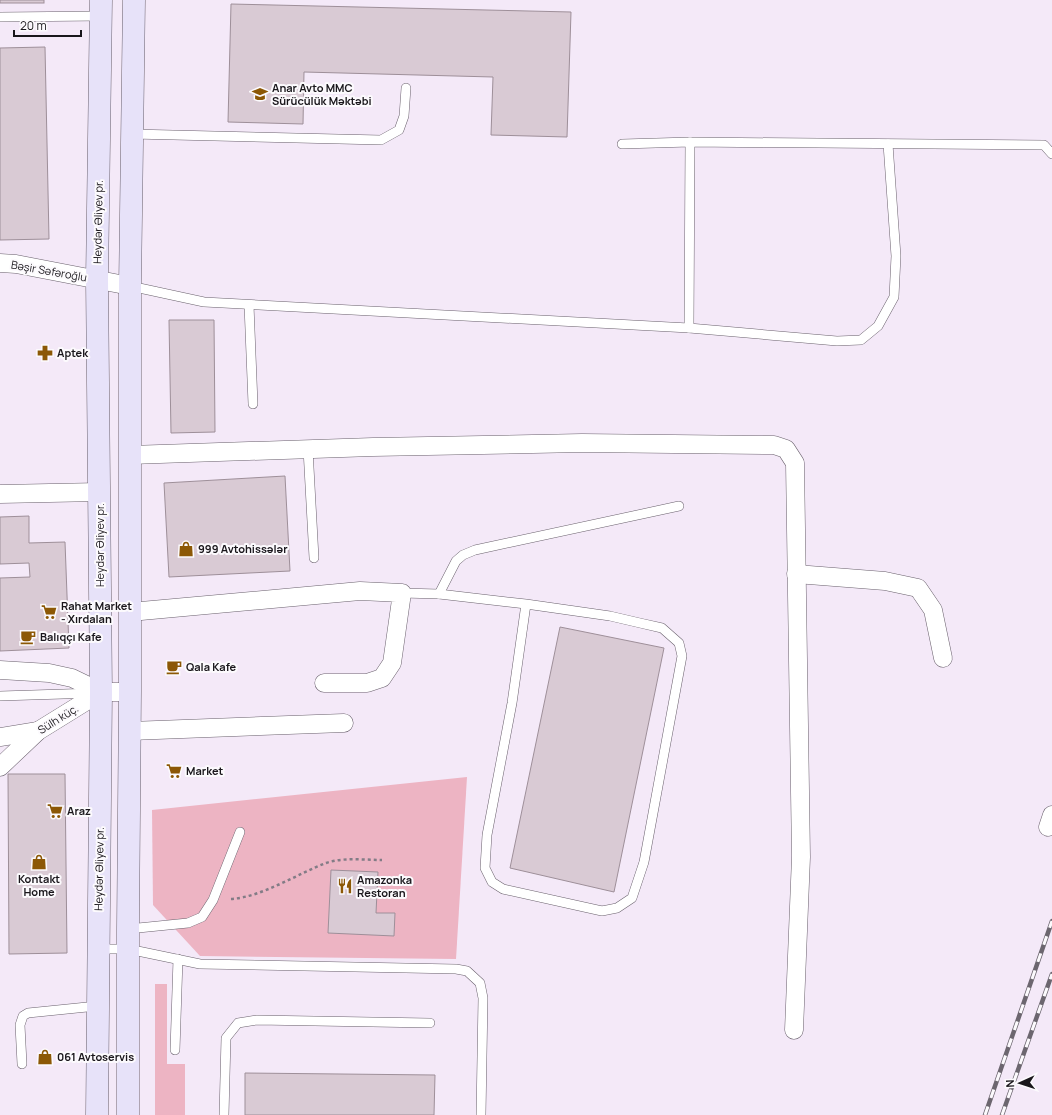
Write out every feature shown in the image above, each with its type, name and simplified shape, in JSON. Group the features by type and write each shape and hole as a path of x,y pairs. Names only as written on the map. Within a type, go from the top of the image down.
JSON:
{"main road":[{"path":"128,1115 130,286 134,0"},
{"name":"Heydər Əliyev pr.","path":"97,1115 101,692 97,279 101,8"}],"street":[{"name":"Bəşir Səfəroğlu","path":"0,263 16,264 130,286"},
{"path":"130,455 308,449 589,443 774,445 786,449 795,463 801,857 794,1030"},
{"path":"0,494 99,492"},
{"path":"796,574 885,581 918,588 934,610 943,658"},
{"path":"130,612 360,591 402,592 392,663 382,678 367,683 324,683"},
{"path":"0,670 49,673 72,678 101,692 130,692"},
{"name":"Sülh küç.","path":"0,767 38,731 101,692"},
{"path":"130,731 344,723"},
{"path":"0,737 38,731"}],"lane":[{"path":"0,17 101,8"},
{"path":"132,134 381,140 399,130 404,116 406,88"},
{"path":"689,328 690,142"},
{"path":"622,144 690,142 1044,145 1052,154"},
{"path":"130,286 204,302 689,328 837,341 861,340 878,326 894,297 896,256 888,144"},
{"path":"249,304 253,404"},
{"path":"308,449 314,558"},
{"path":"439,594 456,561 463,555 475,550 679,506"},
{"path":"402,592 439,594 526,604 610,616 662,628 679,643 682,656 644,862 632,898 618,908 602,911 503,889 492,882 485,868 487,835 512,703 526,604"},
{"path":"0,696 101,692"},
{"path":"98,949 128,939 188,923 202,917 213,900 240,832"},
{"path":"128,939 178,959 200,964 456,969 467,971 480,983 483,998 481,1115"},
{"path":"176,1050 178,959"},
{"path":"22,1064 20,1025 23,1016 28,1013 97,1006"},
{"path":"224,1115 226,1038 238,1024 257,1020 430,1023"}],"path":[{"path":"213,900 238,898 257,893 328,862 346,859 382,860"}],"shaded area":[{"path":"467,777 456,959 200,956 153,905 152,810"},
{"path":"155,984 167,984 167,1064 185,1064 185,1115 155,1115"}],"building":[{"path":"0,0 44,0 44,3 0,3"},
{"path":"231,4 571,12 567,137 491,135 493,77 304,72 303,124 228,122"},
{"path":"45,47 49,239 0,240 0,48"},
{"path":"169,320 214,320 215,432 171,433"},
{"path":"285,476 290,571 169,577 164,483"},
{"path":"29,516 29,543 65,542 69,648 0,651 0,578 30,577 29,563 0,564 0,517"},
{"path":"560,627 664,648 614,892 510,868"},
{"path":"8,774 65,774 67,953 9,954"},
{"path":"331,870 378,872 376,913 395,913 394,936 328,933"},
{"path":"245,1073 435,1075 434,1115 245,1115"}],"railway":[{"path":"985,1115 1052,921"},
{"path":"1002,1115 1052,974"}],"place":[{"name":"Anar Avto MMC Sürücülük Məktəbi","path":"260,94"},
{"name":"Aptek","path":"45,353"},
{"name":"999 Avtohissələr","path":"186,549"},
{"name":"Rahat Market - Xırdalan","path":"49,612"},
{"name":"Balıqçı Kafe","path":"28,637"},
{"name":"Qala Kafe","path":"174,667"},
{"name":"Market","path":"174,771"},
{"name":"Araz","path":"55,811"},
{"name":"Kontakt Home","path":"39,862"},
{"name":"Amazonka Restoran","path":"345,886"},
{"name":"061 Avtoservis","path":"45,1057"}]}
